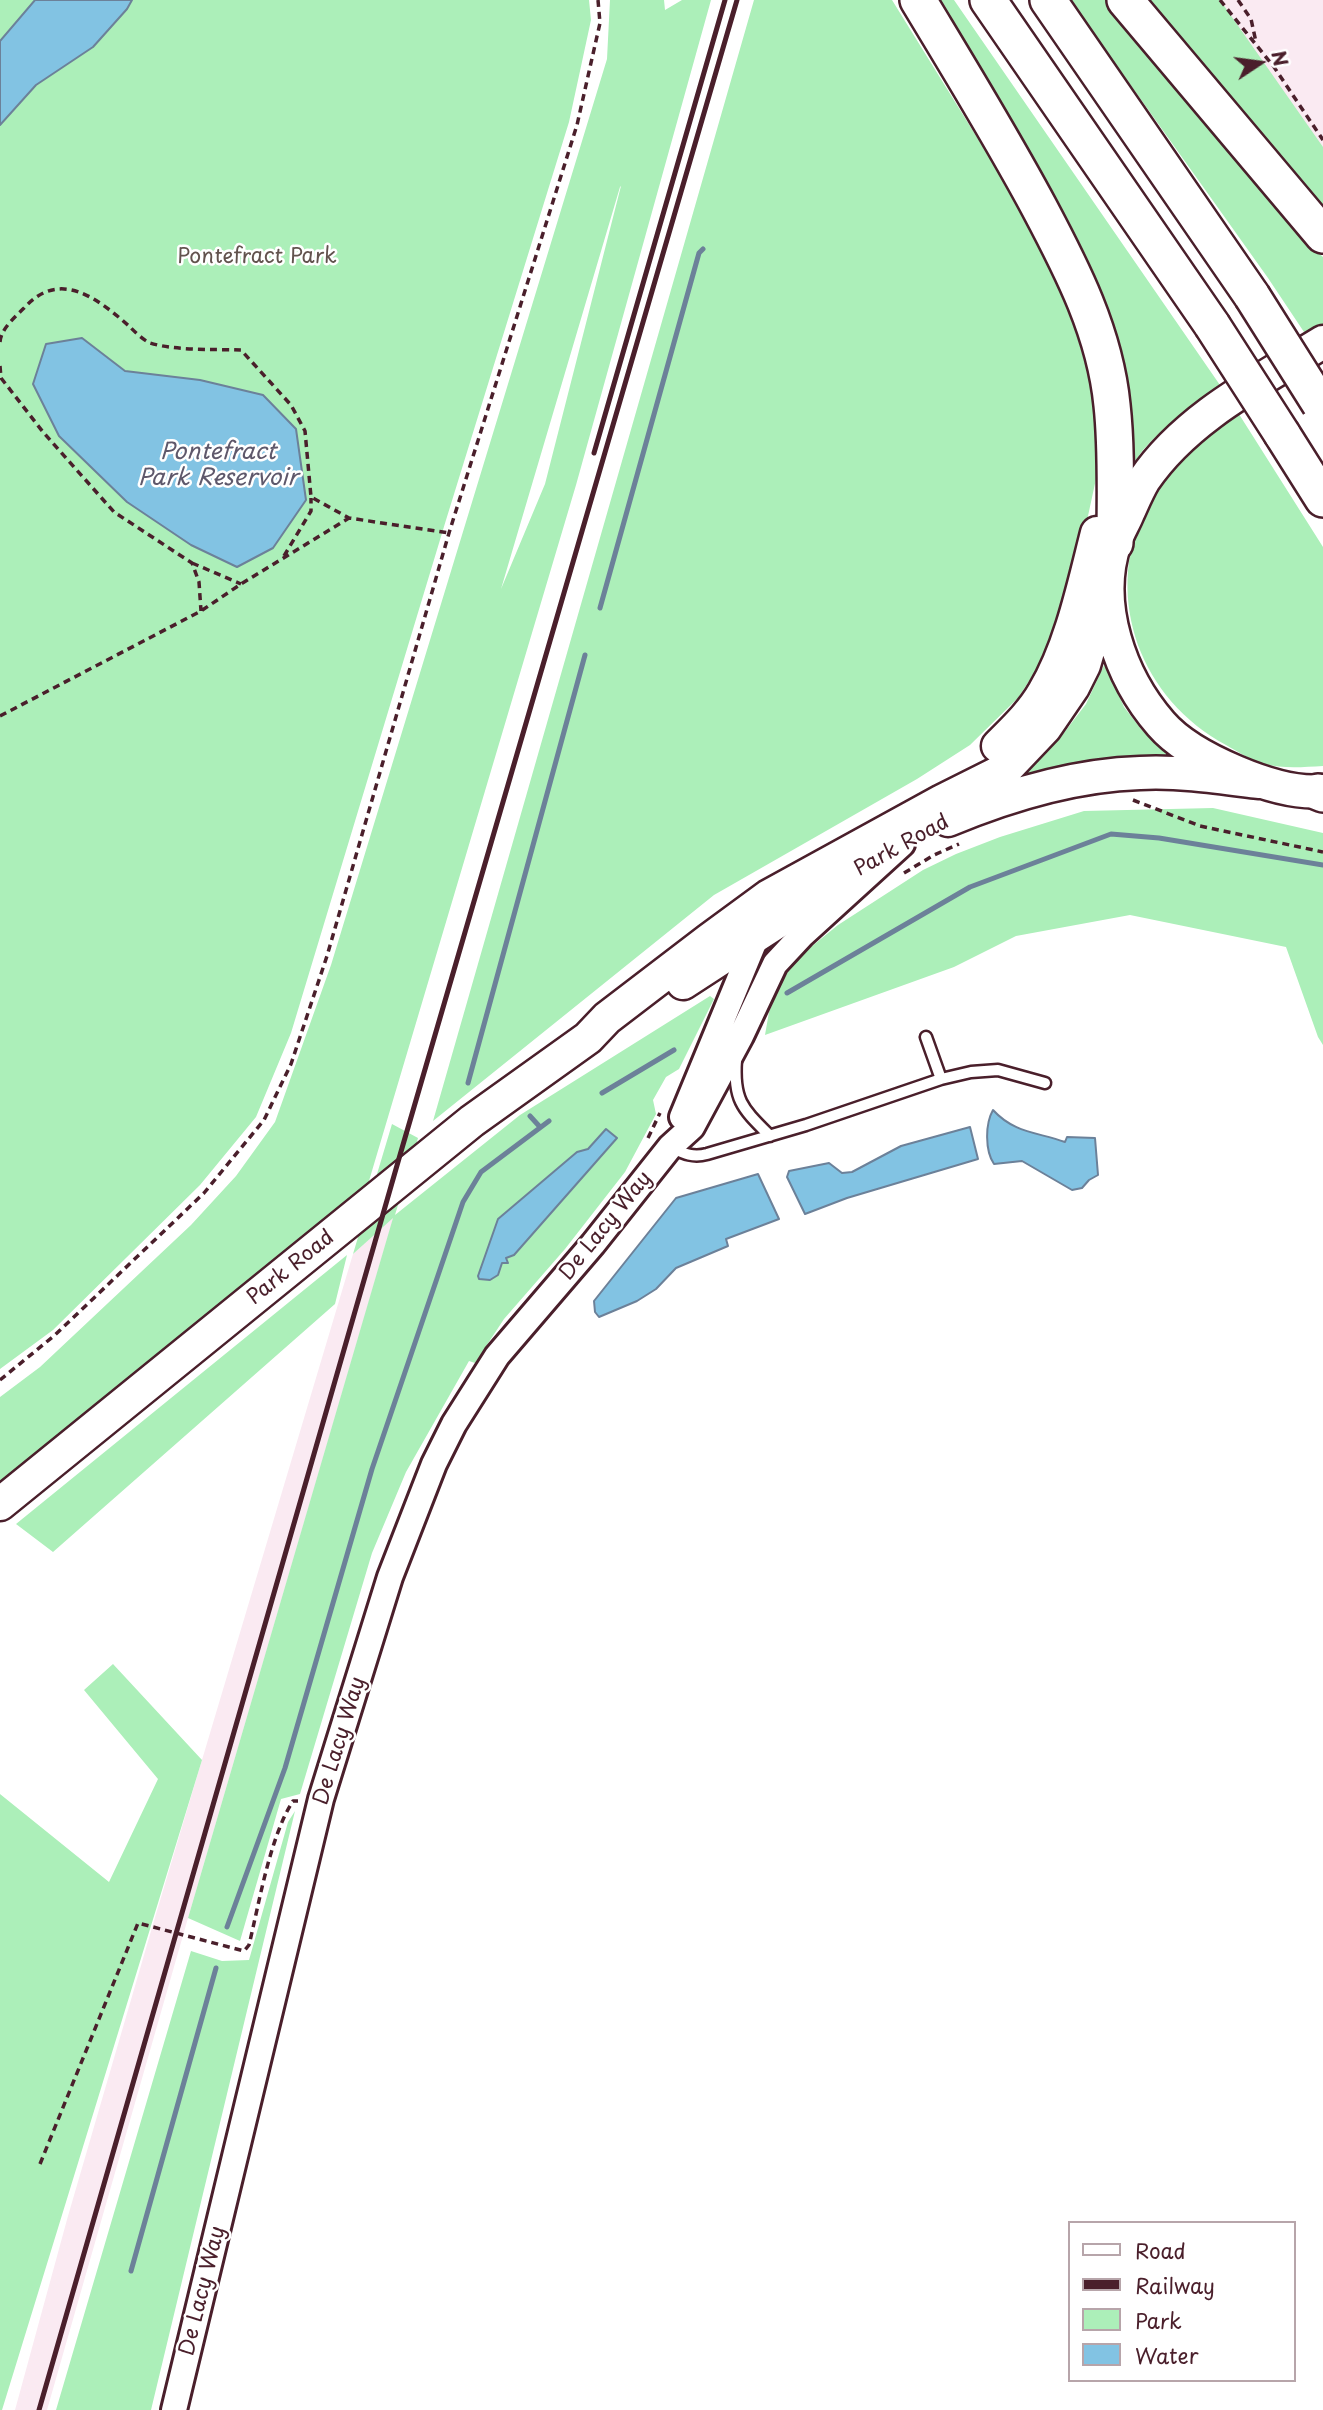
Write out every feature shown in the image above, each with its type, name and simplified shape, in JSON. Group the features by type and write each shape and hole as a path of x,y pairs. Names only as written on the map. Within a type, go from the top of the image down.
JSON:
{"highway":[{"path":"918,0 1018,167 1083,292 1102,353 1112,403 1115,543"},
{"path":"988,0 1212,325 1323,499"},
{"path":"1048,0 1252,296 1322,406"},
{"path":"1125,0 1323,235"},
{"path":"1284,188 1323,216"}],"main road":[{"path":"1321,792 1258,782 1218,765 1191,749 1162,726 1140,696 1122,662 1112,628 1107,586 1115,543 1143,481 1176,441 1212,411 1323,342"},
{"path":"940,812 1022,722 1044,692 1061,656 1079,600 1115,456"},
{"name":"Park Road","path":"0,1504 472,1121 587,1038 607,1018 769,896 940,812 1006,769 1045,728 1073,687 1084,664 1107,586"},
{"name":"Park Road","path":"587,1038 612,1030 856,870 902,844 940,812 1113,775 1172,773 1258,782"}],"street":[{"name":"De Lacy Way","path":"174,2410 321,1799 403,1537 434,1464 454,1424 497,1356 670,1147 692,1127 741,1036 775,964 802,935 902,844"},
{"name":"De Lacy Way","path":"670,1147 758,934 769,896"}],"lane":[{"path":"741,1036 735,1083 745,1111 770,1136"},
{"path":"926,1037 940,1079"},
{"path":"670,1147 697,1157 770,1136 940,1079 971,1072 998,1070 1045,1083"}],"path":[{"path":"0,1380 55,1335 204,1193 264,1120 290,1064 327,956 449,533 577,125 600,23 598,0"},
{"path":"1220,0 1256,45 1323,140"},
{"path":"1238,0 1251,19 1256,45"},
{"path":"0,342 0,334 31,301 57,288 85,293 148,342 200,349 241,349 291,405 305,431 311,511 283,558"},
{"path":"0,366 1,377 43,432 114,512 192,563 241,584"},
{"path":"310,496 348,518 449,533"},
{"path":"0,716 201,611 348,518"},
{"path":"192,563 199,582 201,611"},
{"path":"1126,797 1200,826 1323,852"},
{"path":"894,879 934,855 970,839"},
{"path":"643,1146 660,1112"},
{"path":"40,2164 138,1923 244,1951 249,1945 278,1830 286,1812 293,1801 321,1799"}],"shaded area":[{"path":"1202,0 1323,0 1323,173"},
{"path":"394,1216 47,2410 15,2410 156,1914 353,1254"}],"green space":[{"name":"Pontefract Park","path":"0,0 589,0 591,20 569,122 291,1033 256,1117 200,1185 53,1330 0,1369"},
{"path":"610,0 664,0 665,10 682,0 711,0 576,485 366,1191 0,1483 0,1397 40,1367 191,1225 236,1176 275,1122 331,965 607,59","holes":["621,186 545,484 501,589"]},
{"path":"754,0 892,0 1017,202 1069,309 1096,401 1099,465 1064,627 1018,698 970,745 917,779 714,895 433,1121"},
{"path":"929,0 954,0 1222,388 1161,432 1137,458 1123,484 1122,423"},
{"path":"1070,0 1107,0 1307,243 1323,257 1323,325 1306,335"},
{"path":"1144,0 1220,0 1323,147 1323,206 1276,156"},
{"path":"1237,411 1323,547 1323,766 1286,767 1264,764 1235,750 1196,725 1172,702 1152,675 1138,645 1130,613 1128,579 1132,546 1151,496 1184,456"},
{"path":"1105,663 1124,707 1141,729 1176,763 1015,783 1060,738 1086,704"},
{"path":"1213,808 1323,833 1323,1045 1286,947 1130,915 1016,936 954,967 765,1035 769,1012 787,970 795,960 838,925 923,870 1000,837 1084,811"},
{"path":"710,996 714,999 679,1069 666,1077 653,1100 656,1114 625,1172 565,1249 504,1319 475,1363 469,1361 406,1472 372,1553 300,1794 281,1799 240,1941 188,1918 393,1218 353,1254 392,1124 418,1138 395,1215 520,1115","holes":["606,1129 616,1138 499,1266 498,1219 577,1152 588,1149"]},
{"path":"347,1255 335,1304 53,1552 16,1524"},
{"path":"113,1664 202,1760 0,2410 0,1794 109,1882 158,1779 84,1690"},
{"path":"295,1811 151,2410 56,2410 191,1951 222,1961 249,1960 288,1822"}],"water":[{"path":"35,0 132,0 93,47 36,85 0,125 0,41"},
{"name":"Pontefract Park Reservoir","path":"82,338 125,371 200,380 263,395 296,429 306,500 273,548 237,567 191,545 127,502 59,436 33,384 46,344"},
{"path":"993,1110 1018,1128 1065,1142 1067,1137 1095,1138 1098,1175 1082,1188 1072,1190 1022,1161 994,1164 987,1137"},
{"path":"970,1127 978,1159 847,1198 805,1214 787,1177 789,1171 829,1163 842,1173 852,1172 901,1146"},
{"path":"606,1129 617,1138 514,1255 506,1258 508,1263 502,1263 498,1275 490,1280 479,1279 498,1219 577,1152 588,1149"},
{"path":"758,1174 779,1219 726,1239 728,1246 676,1268 656,1289 637,1301 599,1317 595,1312 594,1301 676,1198"}],"waterway":[{"path":"600,608 699,253 703,249"},
{"path":"468,1083 585,655"},
{"path":"787,993 970,887 1111,834 1159,838 1323,865"},
{"path":"602,1093 674,1050"},
{"path":"530,1116 540,1127"},
{"path":"227,1927 285,1768 372,1469 463,1202 481,1172 549,1121"},
{"path":"131,2271 216,1968"}],"railway":[{"path":"594,453 725,0"},
{"path":"39,2410 400,1155 737,0"}]}
